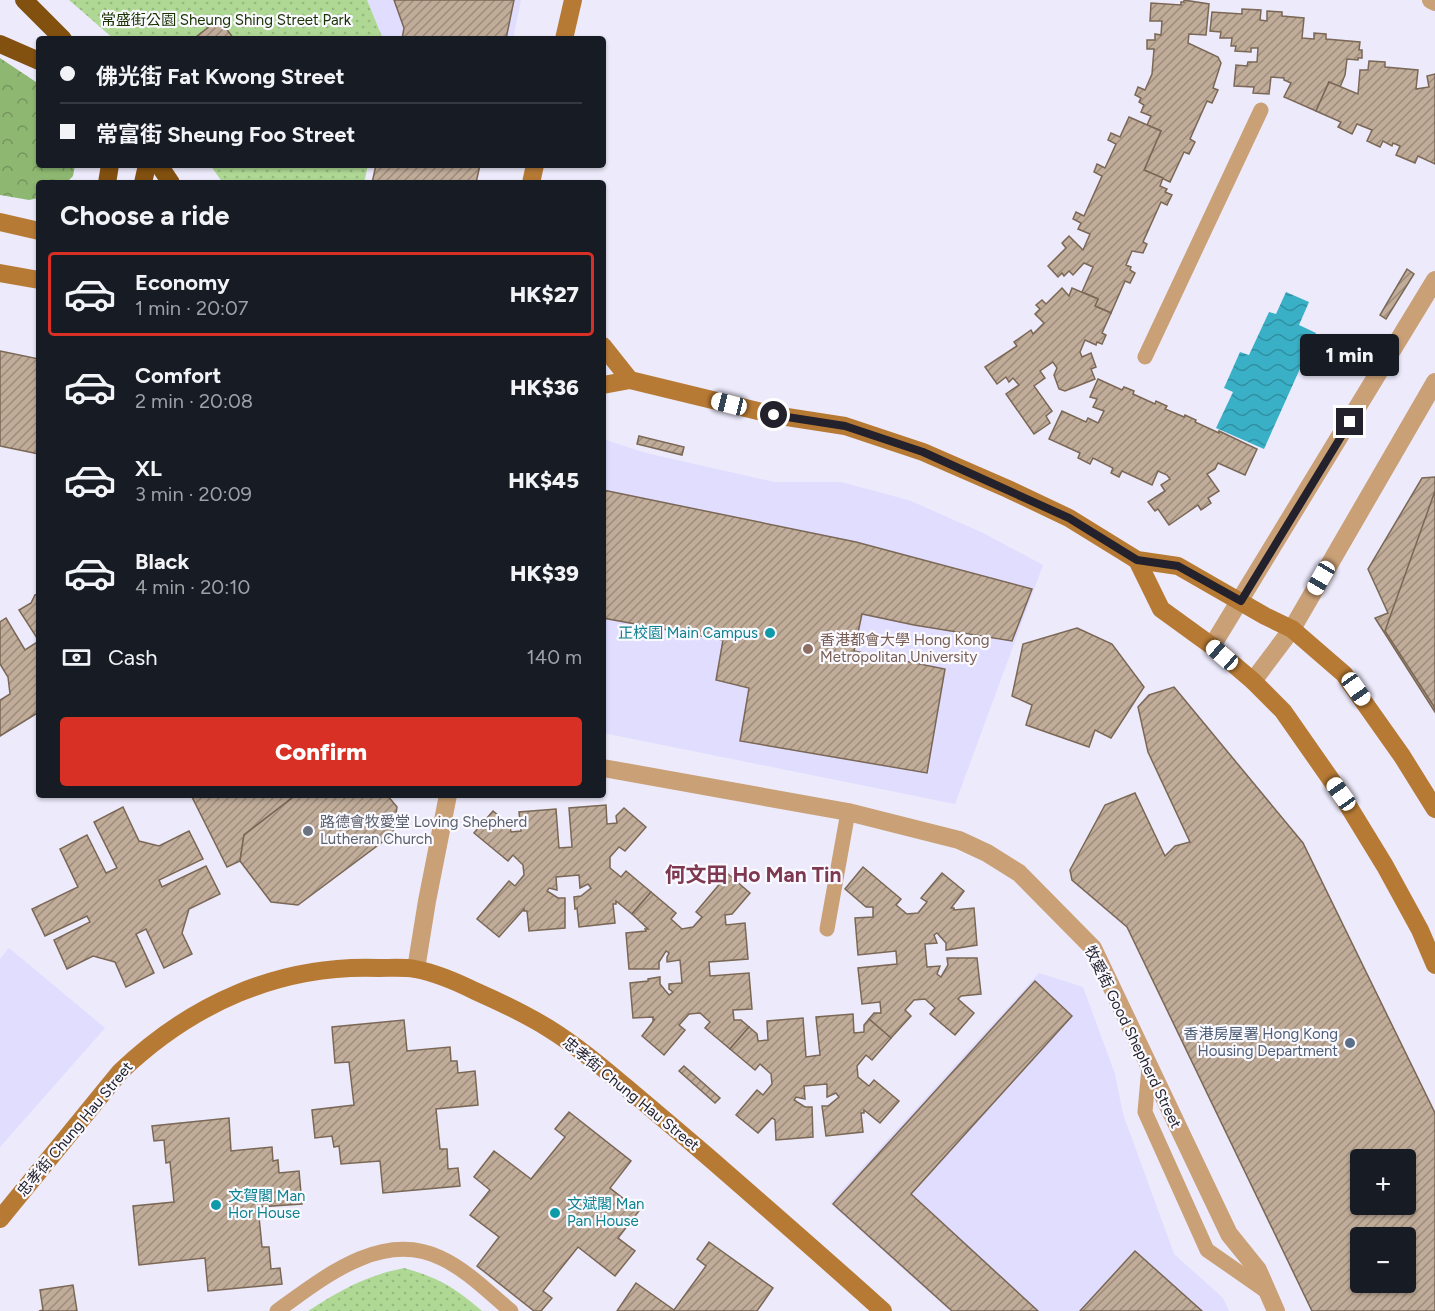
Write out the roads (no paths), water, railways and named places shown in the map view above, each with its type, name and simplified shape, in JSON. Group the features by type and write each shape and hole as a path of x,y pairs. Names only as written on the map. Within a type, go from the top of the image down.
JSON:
{"highway":[{"path":"24,0 60,36"},
{"path":"0,44 36,60"}],"main road":[{"path":"565,36 573,0"},
{"path":"0,222 36,230"},
{"path":"0,273 36,279"},
{"path":"606,350 630,380"},
{"path":"606,384 630,380 774,415 845,426 923,452 1069,518 1137,560 1178,566 1292,629 1344,674 1402,756 1435,809"},
{"path":"1137,560 1161,609 1212,646 1253,681 1283,711 1341,794 1385,866 1420,930 1435,965"},
{"name":"忠孝街 Chung Hau Street","path":"0,1219 120,1072 140,1052 177,1024 208,1006 283,978 325,969 367,967 416,969 499,1001 549,1029 586,1055 685,1137 883,1311"}],"street":[{"path":"1212,646 1435,280"},
{"path":"1253,681 1292,629 1435,382"},
{"name":"牧愛街 Good Shepherd Street","path":"606,769 848,812 959,840 987,853 1019,873 1093,948 1229,1234 1257,1270 1276,1311"},
{"path":"416,969 447,798"}],"lane":[{"path":"1144,357 1261,110"},
{"path":"827,929 848,812"},
{"path":"1149,1067 1145,1112 1207,1250 1266,1290"},
{"path":"278,1311 357,1260 390,1249 407,1249 441,1258 465,1273 511,1311"}],"water":[{"path":"1286,292 1309,302 1299,325 1316,333 1264,449 1216,428 1233,392 1224,388 1240,352 1249,355 1269,312 1276,314"}],"place":[{"name":"正校園 Main Campus","path":"770,633"},
{"name":"香港都會大學 Hong Kong Metropolitan University","path":"808,649"},
{"name":"路德會牧愛堂 Loving Shepherd Lutheran Church","path":"308,831"},
{"name":"香港房屋署 Hong Kong Housing Department","path":"1350,1043"},
{"name":"文賀閣 Man Hor House","path":"216,1205"},
{"name":"文斌閣 Man Pan House","path":"555,1213"}],"district":[{"name":"何文田 Ho Man Tin","path":"753,875"}],"park label":[{"name":"常盛街公園 Sheung Shing Street Park","path":"226,20"}]}
